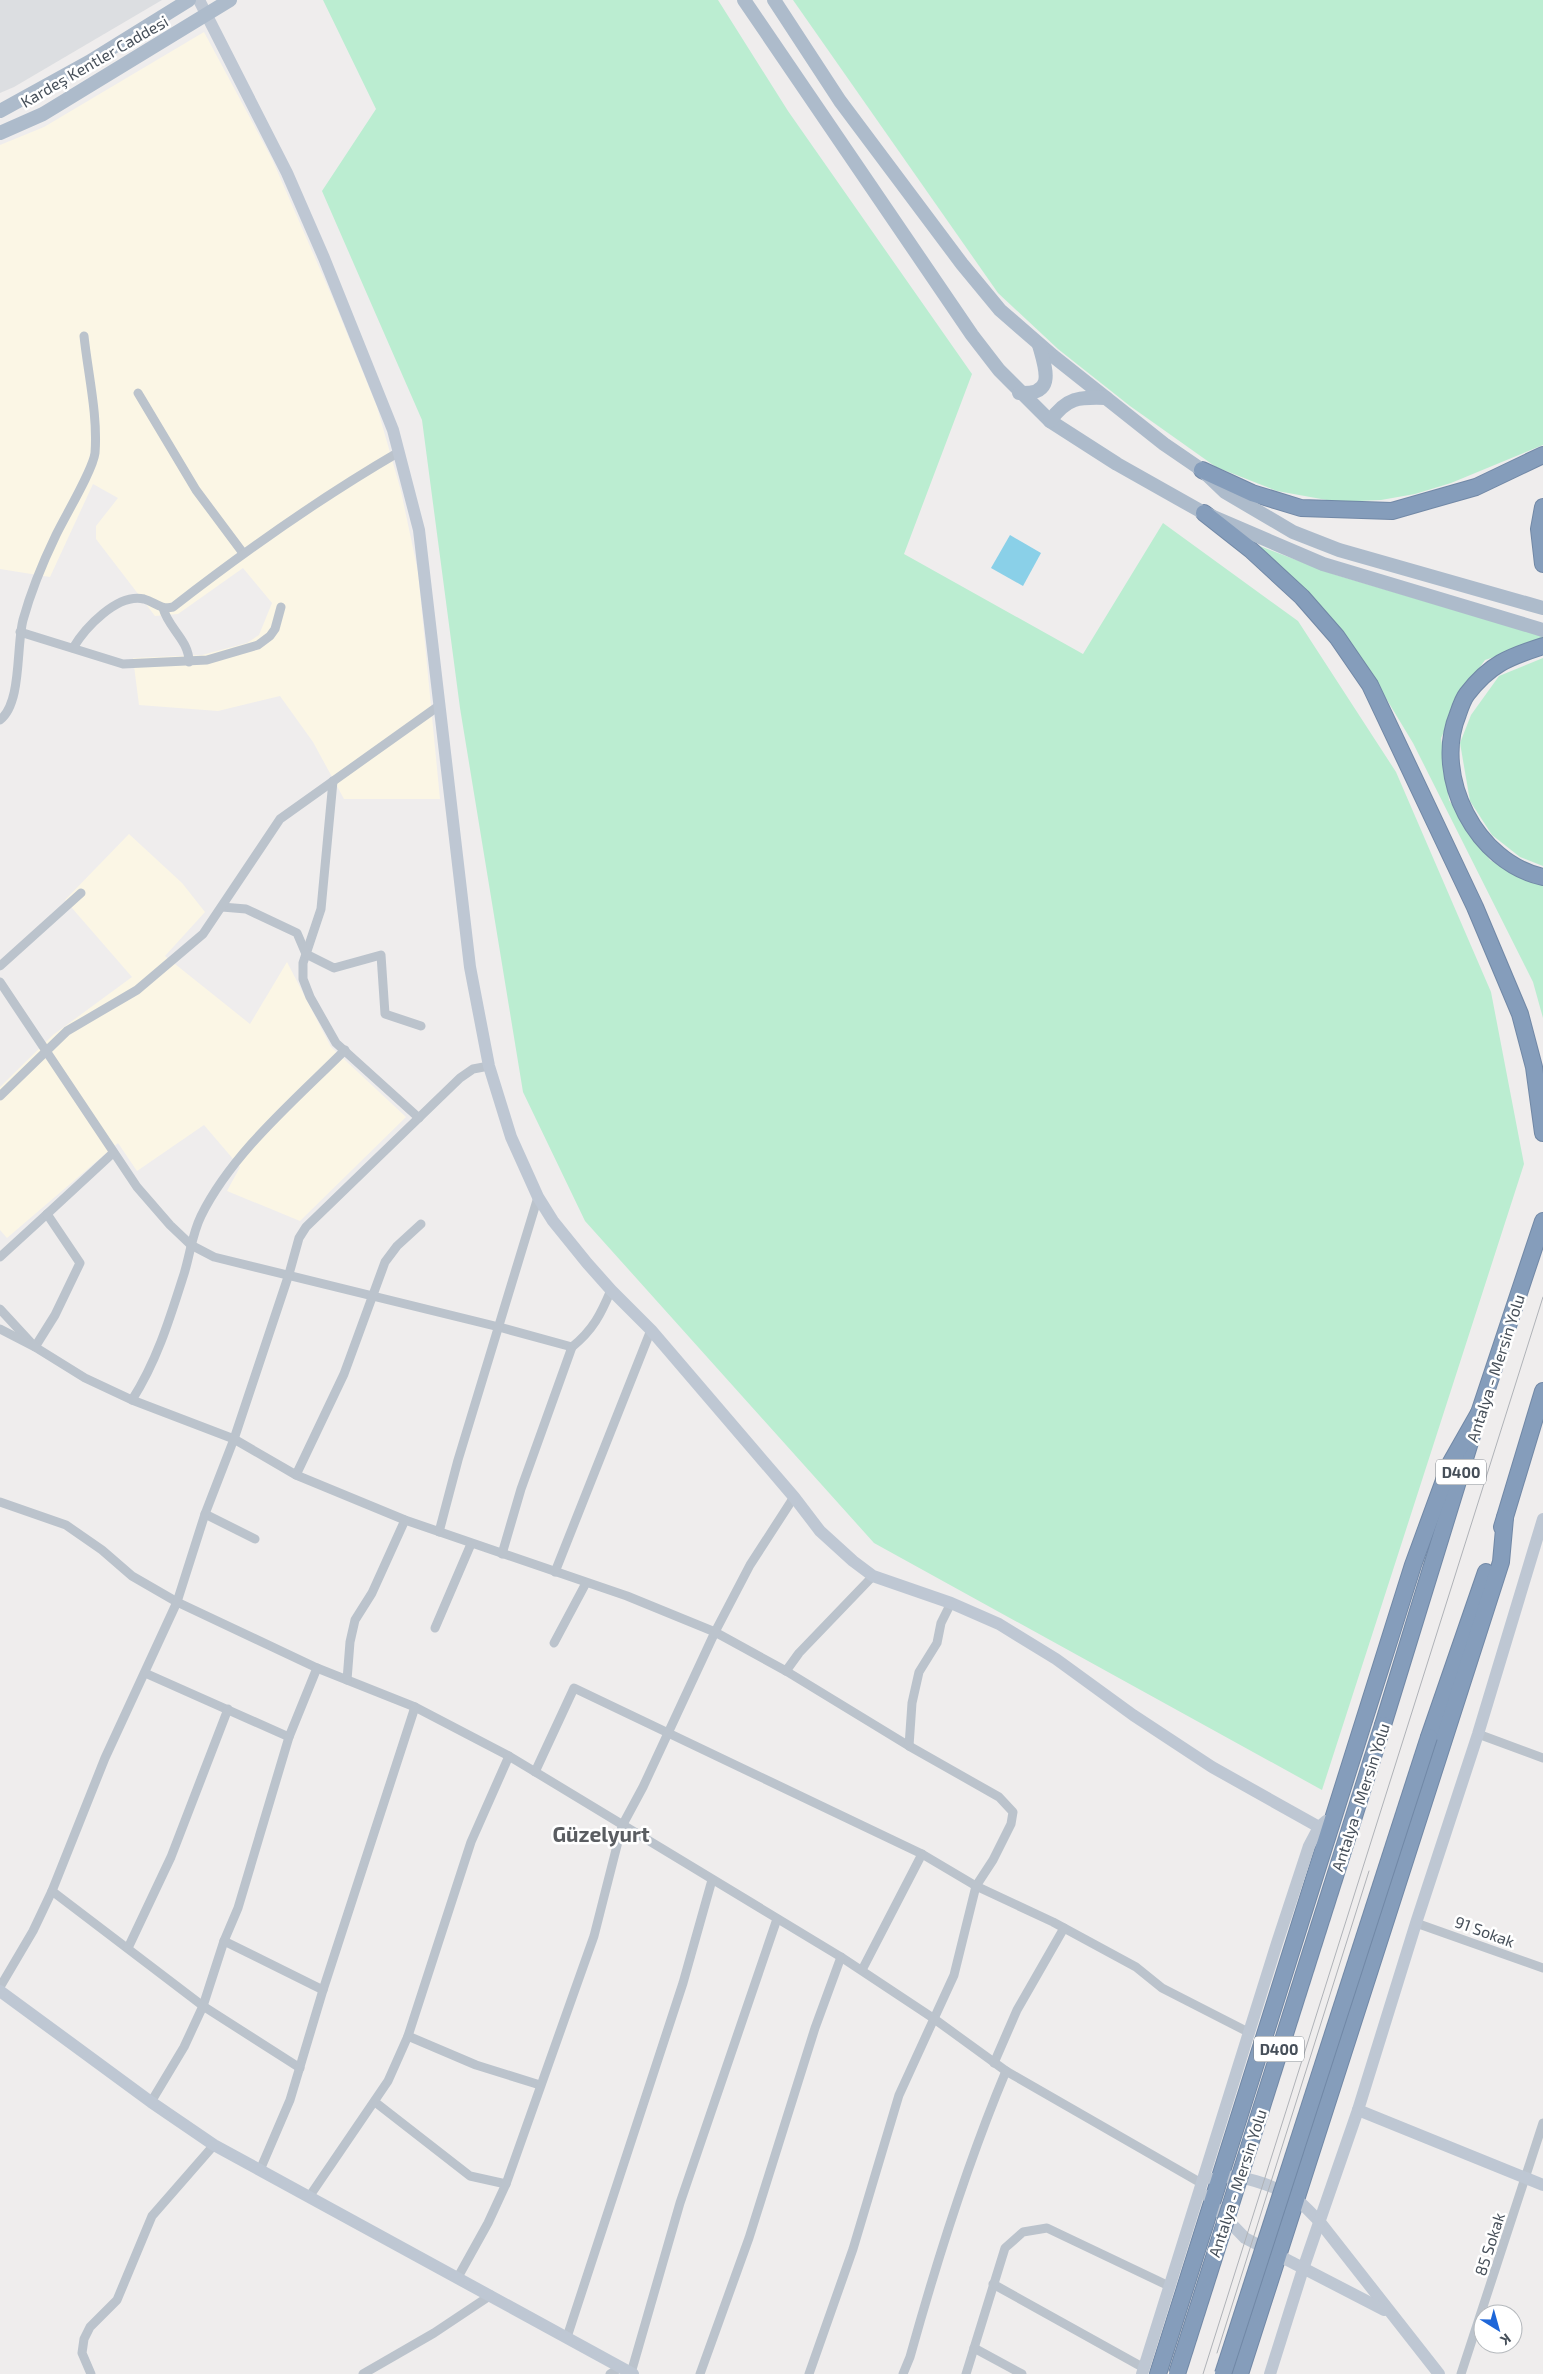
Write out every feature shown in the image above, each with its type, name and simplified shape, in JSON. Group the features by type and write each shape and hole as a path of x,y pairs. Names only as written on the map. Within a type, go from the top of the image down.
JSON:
{"highway":[{"path":"1202,470 1252,493 1301,508 1392,511 1476,487 1543,455"},
{"path":"1543,507 1538,529 1543,564"},
{"path":"1204,513 1252,550 1302,597 1338,638 1370,685 1475,907 1520,1014 1534,1067 1543,1133"},
{"path":"1543,646 1507,658 1485,674 1466,695 1452,728 1450,758 1454,783 1464,812 1483,838 1501,857 1531,874 1543,877"},
{"name":"Antalya - Mersin Yolu","path":"1177,2374 1383,1725 1479,1413 1543,1221"},
{"name":"D400","path":"1223,2374 1429,1737 1505,1518 1543,1391"},
{"path":"1148,2372 1212,2204 1305,1903 1417,1556 1450,1464 1479,1413"},
{"path":"1526,1450 1543,1430"},
{"path":"1240,2374 1501,1562 1505,1518"}],"main road":[{"name":"Kardeş Kentler Caddesi","path":"0,111 90,62 189,0"},
{"name":"Kardeş Kentler Caddesi","path":"0,132 60,104 230,0"},
{"path":"744,0 972,334 1019,393 1050,422 1118,464 1204,513 1324,564 1543,630"},
{"path":"774,0 840,101 962,264 1000,310 1039,345 1106,398 1202,470 1225,492 1293,532 1339,550 1543,608"},
{"path":"1019,393 1034,394 1042,388 1046,381 1039,345"},
{"path":"1050,422 1067,402 1081,398 1106,398"}],"street":[{"path":"199,0 295,190 393,430 419,530 470,967 489,1066 511,1137 538,1197 553,1220 611,1290 651,1330 794,1497 820,1532 873,1576 951,1604 999,1624 1056,1659 1133,1715 1212,1767 1320,1827"},
{"path":"0,720 6,715 12,704 20,632 31,594 55,536 95,455 95,425 84,336"},
{"path":"138,394 196,490 243,553"},
{"path":"73,648 82,634 122,600 142,599 163,608 173,606 243,553 318,502 399,452"},
{"path":"20,632 123,664 190,662 227,656 258,645 270,636 275,629 281,607"},
{"path":"163,608 165,615 186,646 190,662"},
{"path":"0,1096 67,1032 137,990 203,934 280,819 440,705"},
{"path":"333,781 321,909 303,963 303,979 310,997 336,1043 419,1118"},
{"path":"0,966 81,893"},
{"path":"222,907 246,909 297,932 306,954 334,968 381,955 385,1014 421,1026"},
{"path":"0,982 137,1187 191,1246 214,1257 499,1326 572,1346"},
{"path":"132,1400 147,1377 164,1339 200,1218 216,1188 248,1148 344,1050"},
{"path":"0,1987 33,1931 52,1891 105,1758 178,1602 205,1514 234,1439 289,1274 299,1238 306,1227 460,1078 473,1069 489,1066"},
{"path":"0,1257 113,1152"},
{"path":"439,1532 458,1460 538,1197"},
{"path":"35,1346 55,1315 80,1263 47,1214"},
{"path":"296,1474 344,1374 385,1262 397,1246 421,1224"},
{"path":"502,1554 521,1489 572,1346 582,1339 600,1317 611,1290"},
{"path":"0,1309 35,1346"},
{"path":"0,1328 35,1346 85,1378 132,1400 234,1439 296,1474 405,1520 627,1596 715,1632 786,1671 909,1746 999,1797 1013,1812 1011,1824 994,1860 976,1886 954,1975 899,2095 853,2249 809,2374"},
{"path":"555,1572 651,1330"},
{"path":"458,2277 488,2223 506,2184 594,1936 622,1826 670,1734 715,1632 750,1565 794,1497"},
{"path":"0,1502 66,1525 102,1550 132,1576 178,1602 317,1668 415,1707 509,1756 862,1970 1006,2071 1201,2183 1212,2204 1245,2238 1389,2312"},
{"path":"205,1514 255,1539"},
{"path":"1270,2374 1319,2221 1358,2110 1416,1923 1478,1734 1543,1519"},
{"path":"347,1680 350,1642 355,1620 372,1593 405,1520"},
{"path":"435,1628 471,1544"},
{"path":"786,1671 798,1653 873,1576"},
{"path":"554,1643 586,1583"},
{"path":"909,1746 912,1703 919,1672 937,1643 942,1623 951,1604"},
{"path":"151,2102 184,2047 203,2006 224,1941 238,1908 289,1737 317,1668"},
{"path":"145,1673 289,1737"},
{"path":"535,1772 574,1688 922,1854 976,1886 1064,1928 1136,1967 1162,1988 1250,2033"},
{"path":"260,2170 290,2100 323,1990 415,1707"},
{"path":"128,1948 171,1857 228,1709"},
{"path":"1478,1734 1543,1758"},
{"path":"309,2197 388,2081 408,2036 470,1842 509,1756"},
{"path":"993,2284 1148,2372 1170,2286 1201,2183 1309,1846 1320,1827 1336,1810"},
{"path":"862,1970 922,1854"},
{"path":"567,2337 683,1983 712,1880"},
{"path":"52,1891 203,2006 300,2068"},
{"path":"0,1991 151,2102 214,2145 567,2337 624,2372 777,1919"},
{"name":"91 Sokak","path":"1416,1923 1543,1968"},
{"path":"994,2063 1017,2010 1064,1928"},
{"path":"224,1941 323,1990"},
{"path":"700,2374 749,2238 814,2028 841,1957"},
{"path":"408,2036 476,2065 540,2085"},
{"path":"903,2374 910,2358 942,2244 983,2127 1006,2071"},
{"path":"375,2102 470,2176 506,2184"},
{"path":"1358,2110 1543,2185"},
{"name":"85 Sokak","path":"1462,2374 1543,2123"},
{"path":"91,2374 82,2353 90,2327 117,2300 152,2216 214,2145"},
{"path":"1201,2183 1221,2176 1254,2181 1296,2200 1319,2221 1439,2374"},
{"path":"966,2374 1004,2248 1023,2232 1047,2228 1170,2286"},
{"path":"363,2374 434,2333 491,2296"},
{"path":"974,2348 1022,2374"}],"shaded area":[{"path":"0,0 162,0 14,87 0,93"},
{"path":"204,32 272,159 333,299 377,407 401,491 418,572 440,799 344,799 313,742 280,696 218,711 139,705 133,658 202,655 247,643 259,635 272,603 243,568 178,614 155,616 96,539 96,526 118,498 93,484 50,577 0,569 0,145 44,127"},
{"path":"129,834 182,883 205,912 165,956 250,1024 287,962 331,1047 406,1117 300,1221 227,1191 240,1167 204,1125 137,1171 118,1143 7,1238 0,1230 0,1087 53,1035 132,977 65,900"}],"green space":[{"path":"323,0 718,0 788,111 972,374 904,554 1083,654 1163,523 1298,621 1396,772 1491,992 1524,1164 1322,1790 874,1543 585,1221 523,1092 460,708 422,420 322,191 376,109"},
{"path":"793,0 1543,0 1543,445 1451,483 1415,494 1381,500 1338,502 1277,491 1216,467 1130,406 1058,349 998,293"},
{"path":"1257,545 1336,575 1543,636 1543,641 1485,660 1466,686 1441,738 1449,800 1490,860 1515,875 1543,884 1543,1018 1533,982 1413,743 1372,675"},
{"path":"1543,658 1543,866 1520,857 1492,835 1470,801 1460,743 1471,715 1499,676"}],"water":[{"path":"1010,535 1041,553 1023,586 991,568"}],"tram line":[{"path":"1203,2374 1543,1297"},
{"path":"1217,2353 1369,1871"}],"district":[{"name":"Güzelyurt","path":"601,1833"}]}
